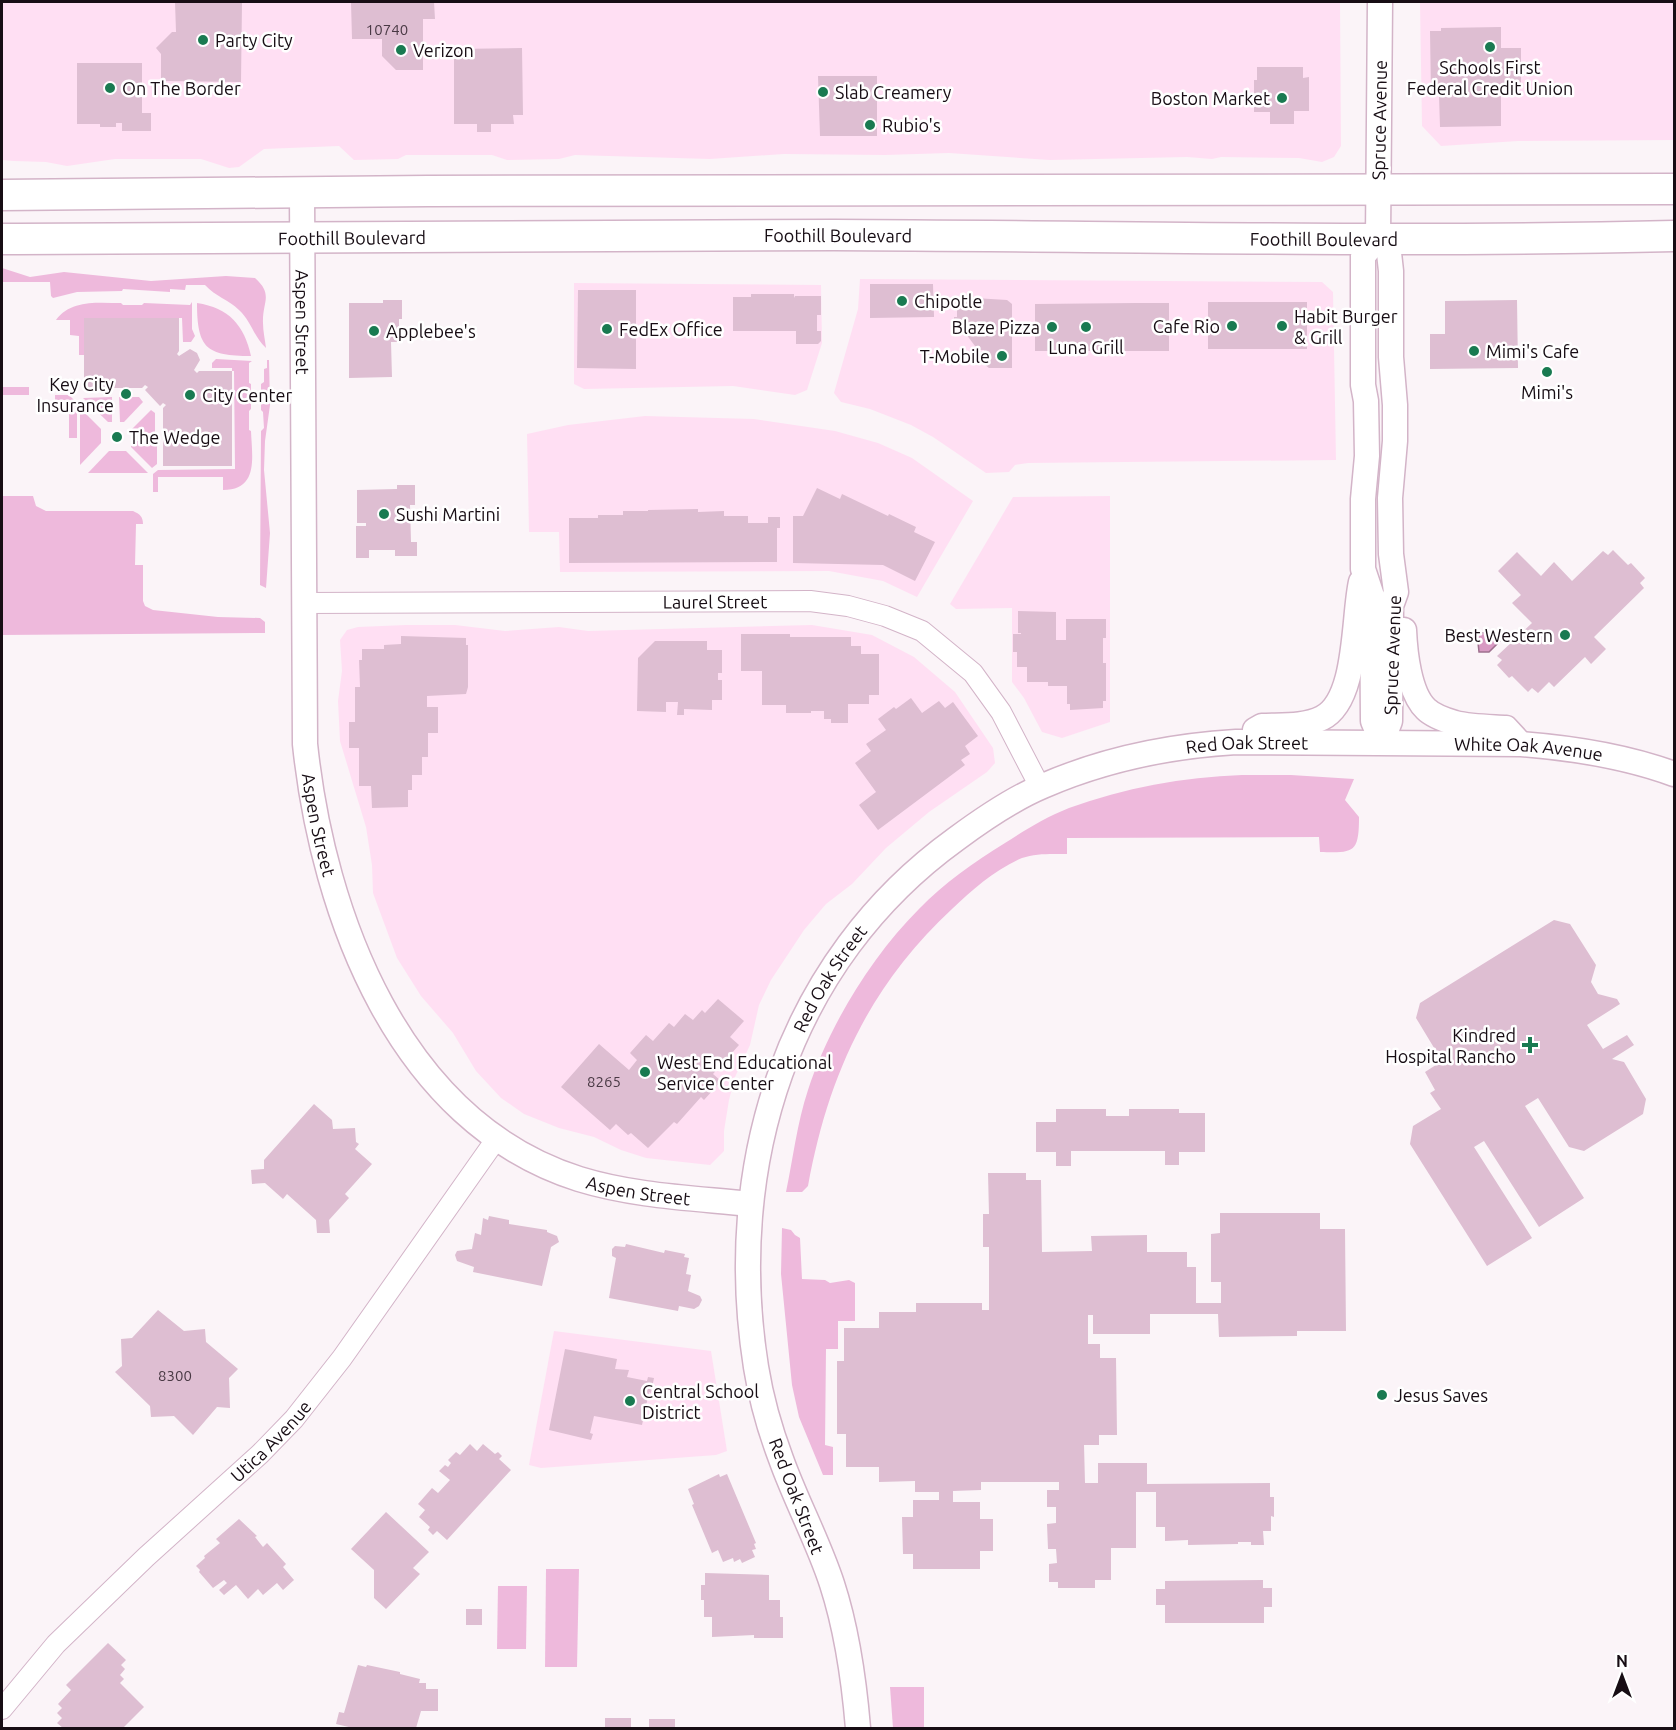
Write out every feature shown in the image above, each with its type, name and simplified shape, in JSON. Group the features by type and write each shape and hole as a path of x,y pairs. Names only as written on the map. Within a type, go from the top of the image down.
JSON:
{"main road":[{"path":"2,195 302,192 1674,189"},
{"name":"Foothill Boulevard","path":"2,239 302,239 654,235 1378,238 1674,236"}],"street":[{"name":"Spruce Avenue","path":"1380,2 1378,238 1389,253 1391,271 1391,357 1395,405 1391,554 1396,592 1391,606 1390,721 1382,742"},
{"name":"Aspen Street","path":"302,192 304,723 309,775 322,845 343,915 374,989 408,1048 428,1075 449,1099 496,1138 556,1170 604,1185 750,1204"},
{"name":"Spruce Avenue","path":"1378,238 1363,256 1362,274 1363,385 1366,401 1367,456 1363,499 1363,569 1372,596 1373,721 1382,742"},
{"path":"1236,742 1262,726 1311,722 1323,717 1341,697 1349,670 1363,569"},
{"path":"1396,592 1403,606 1405,651 1411,677 1418,698 1426,709 1439,718 1457,724 1506,728 1521,744"},
{"name":"Laurel Street","path":"304,603 810,601 848,606 885,616 922,631 972,673 1001,712 1040,787"},
{"name":"Red Oak Street","path":"858,1728 845,1634 832,1585 780,1458 765,1408 751,1328 748,1273 750,1204 761,1138 779,1073 807,1009 843,951 885,900 931,857 984,818 1040,787 1088,768 1131,756 1197,744 1382,742"},
{"name":"White Oak Avenue","path":"1382,742 1521,744 1557,747 1599,754 1674,774"},
{"name":"Utica Avenue","path":"2,1710 56,1644 146,1557 260,1454 294,1419 356,1340 496,1138"}],"shaded area":[{"path":"2,2 1340,2 1341,146 1334,157 1322,162 1299,158 1221,157 1212,159 1187,157 1050,160 949,153 784,154 710,159 575,155 559,159 507,160 492,155 406,155 398,159 354,160 339,146 264,149 239,167 229,168 201,159 115,159 67,166 46,162 2,160"},
{"path":"1420,2 1674,2 1674,140 1518,141 1441,146 1422,126"},
{"path":"2,268 30,277 64,272 151,281 226,276 255,278 266,294 263,323 266,348 239,310 205,285 186,285 185,290 170,289 170,292 123,289 122,291 77,292 53,298 50,282 2,282"},
{"path":"860,279 1322,282 1333,292 1336,460 1028,463 1015,465 1009,472 986,473 911,425 870,409 841,402 834,393 858,309"},
{"path":"574,283 821,285 822,343 807,390 795,395 733,386 584,389 574,384"},
{"path":"192,302 192,329 195,336 191,342 183,342 182,318 84,318 84,355 79,355 79,336 70,335 70,320 56,320 69,308 77,305 121,303 123,305 142,305 144,303 190,305"},
{"path":"197,303 218,309 233,320 244,335 251,356 224,354 207,346 199,330"},
{"path":"216,359 252,361 249,363 251,409 249,411 249,430 251,431 252,461 248,478 235,489 223,490 223,477 158,477 158,492 153,492 153,474 158,470 235,469 234,371 232,368 212,368 212,363"},
{"path":"267,360 269,360 270,405 264,470 270,533 266,588 260,585 261,431 264,428 261,384 264,382"},
{"path":"2,387 29,387 29,395 2,395"},
{"path":"55,395 69,395 77,403 77,438 69,438 69,400 55,400"},
{"path":"112,397 112,422 108,422 83,398"},
{"path":"119,397 139,397 143,402 124,422 120,422"},
{"path":"80,408 101,429 101,443 80,465"},
{"path":"151,410 155,413 155,433 131,433 131,430"},
{"path":"645,416 754,419 835,431 878,443 912,458 973,501 917,597 883,581 829,571 560,572 559,532 529,532 527,434 568,425"},
{"path":"131,441 157,441 157,464 152,468 131,447"},
{"path":"109,451 126,451 148,473 88,473"},
{"path":"2,496 33,496 36,506 46,511 135,512 141,516 143,522 143,524 136,524 135,565 143,565 145,606 153,610 218,617 260,618 265,622 265,633 2,635"},
{"path":"1110,496 1110,722 1062,738 1042,732 1024,698 1012,682 1012,608 956,609 950,604 1013,497"},
{"path":"455,625 505,631 559,627 588,631 812,625 872,635 914,657 955,692 993,748 995,763 987,772 929,812 886,848 852,884 826,904 804,930 771,980 759,1005 750,1045 735,1077 729,1100 724,1131 724,1151 710,1165 646,1158 621,1150 594,1137 559,1128 524,1114 501,1098 476,1071 453,1033 421,996 397,958 373,893 372,865 366,827 340,741 338,701 342,671 340,640 347,630 358,627"},
{"path":"1500,632 1505,636 1489,652 1479,652 1477,633"},
{"path":"1242,775 1354,779 1345,800 1359,817 1356,844 1347,851 1320,852 1319,837 1067,838 1067,854 1027,856 1003,868 985,880 923,938 897,969 875,1001 840,1070 827,1107 808,1186 802,1192 786,1192 804,1103 827,1041 868,970 901,928 929,899 993,850 1052,815 1069,808 1154,785 1198,778"},
{"path":"782,1228 791,1230 800,1238 802,1279 825,1280 830,1283 849,1280 855,1283 855,1321 838,1321 838,1349 826,1349 825,1445 833,1447 833,1475 823,1475 799,1417 792,1385 781,1274"},
{"name":"Central School District","path":"554,1331 711,1351 727,1451 716,1455 541,1468 529,1465"},
{"path":"546,1569 579,1569 577,1667 545,1667"},
{"path":"498,1586 527,1586 526,1649 497,1649"},
{"path":"890,1687 924,1687 924,1728 893,1728"}],"building":[{"name":"Party City","path":"175,2 242,2 241,82 161,81 161,54 156,48 172,32 176,32"},
{"path":"351,2 434,2 435,19 423,19 423,70 396,70 382,56 382,39 352,39"},
{"path":"1501,27 1501,48 1521,48 1521,86 1501,86 1501,126 1440,127 1439,95 1431,95 1430,31 1441,31 1441,28"},
{"path":"522,48 523,115 513,115 514,124 491,124 491,132 477,132 477,124 454,124 454,49"},
{"name":"On The Border","path":"77,63 142,63 142,113 151,113 151,131 122,131 122,123 116,123 116,127 77,124"},
{"name":"Boston Market","path":"1257,67 1303,67 1303,78 1309,77 1309,111 1294,111 1294,124 1270,124 1270,112 1254,112 1254,80 1257,80"},
{"path":"818,76 877,76 877,136 820,136"},
{"name":"Chipotle","path":"870,284 933,284 934,317 870,318"},
{"name":"FedEx Office","path":"578,290 636,290 636,369 577,368"},
{"path":"751,294 794,294 794,298 795,296 821,296 821,315 817,315 817,331 821,331 821,341 818,344 796,344 796,331 733,331 733,297 751,297"},
{"path":"974,298 1007,300 1012,304 1012,368 989,368 984,364 984,350 978,350 963,328 954,328 957,308 965,300 974,300"},
{"name":"Applebee's","path":"383,300 402,300 399,342 391,342 392,377 349,378 349,303 383,303"},
{"name":"Mimi's Cafe","path":"1517,300 1518,368 1430,369 1430,334 1445,334 1445,301"},
{"path":"1208,302 1307,302 1307,349 1208,349"},
{"path":"1169,303 1169,351 1035,351 1035,304"},
{"name":"City Center","path":"84,318 179,318 179,351 177,354 179,356 190,349 197,353 200,360 194,370 197,373 199,371 232,371 232,466 163,466 163,408 166,405 163,403 160,406 145,390 148,387 145,385 142,388 84,388"},
{"name":"Sushi Martini","path":"397,485 415,485 415,505 410,505 411,542 417,542 417,556 395,556 395,550 369,550 369,558 356,558 356,526 366,526 366,523 357,523 357,490 397,489"},
{"path":"817,488 840,499 842,494 888,516 889,514 916,527 914,532 935,542 915,581 883,565 793,563 793,516 803,516"},
{"path":"698,509 698,512 724,511 724,516 748,516 748,523 768,523 768,517 780,517 780,528 777,528 777,562 569,563 569,518 623,515 623,511"},
{"path":"1613,550 1628,565 1631,563 1645,578 1640,583 1644,588 1594,637 1606,649 1591,664 1585,657 1554,687 1549,682 1538,693 1532,688 1528,692 1512,676 1509,678 1497,665 1502,660 1497,656 1532,623 1512,603 1521,595 1498,571 1517,552 1541,576 1554,562 1572,581 1603,551 1608,555"},
{"path":"1018,611 1056,612 1056,640 1066,640 1066,619 1106,619 1103,663 1106,663 1106,701 1103,701 1103,708 1070,710 1070,704 1067,704 1067,686 1048,686 1048,682 1027,682 1027,667 1017,667 1017,652 1013,652 1013,634 1021,634 1018,633"},
{"path":"741,634 851,637 851,646 861,646 861,654 879,654 879,695 869,695 869,704 848,704 848,723 831,723 831,719 824,719 824,711 786,713 786,705 762,705 762,671 741,671"},
{"path":"401,636 466,638 468,687 466,694 427,696 427,707 438,707 438,733 428,733 428,757 422,757 422,775 412,775 412,790 408,790 408,807 372,808 371,786 359,786 359,748 349,748 349,722 355,722 355,687 360,687 359,660 362,660 362,649 384,649 384,645 401,644"},
{"path":"655,641 707,641 707,650 722,650 722,673 718,673 718,680 722,680 722,700 712,700 712,710 684,709 684,715 677,715 678,702 666,702 666,712 637,711 638,658"},
{"path":"911,698 922,713 939,701 945,708 953,702 978,736 965,746 970,754 961,760 965,765 878,830 859,805 876,792 855,763 871,751 866,744 886,730 878,719"},
{"path":"1554,920 1570,924 1596,965 1591,982 1598,994 1617,999 1620,1004 1587,1025 1603,1049 1627,1035 1634,1045 1612,1059 1624,1062 1646,1099 1643,1114 1584,1151 1569,1147 1538,1098 1525,1106 1584,1198 1539,1227 1484,1141 1474,1147 1532,1238 1487,1266 1410,1144 1413,1126 1441,1109 1430,1093 1435,1090 1425,1072 1442,1061 1416,1018 1420,1003"},
{"name":"West End Educational Service Center","path":"718,999 744,1021 730,1037 739,1045 713,1074 721,1081 704,1100 701,1097 677,1124 674,1122 648,1148 616,1124 610,1130 561,1087 599,1044 629,1070 637,1060 630,1053 646,1035 653,1041 669,1023 674,1027 685,1014 693,1020 702,1010 705,1013"},
{"path":"314,1104 332,1120 333,1129 355,1128 356,1142 359,1144 355,1149 372,1164 345,1194 349,1198 329,1220 330,1233 317,1233 316,1220 287,1194 283,1199 265,1183 252,1184 251,1170 264,1169 264,1160"},
{"path":"1056,1109 1106,1109 1106,1116 1129,1116 1129,1109 1179,1109 1179,1113 1205,1113 1205,1152 1179,1152 1179,1165 1165,1165 1165,1151 1071,1151 1071,1166 1056,1166 1056,1152 1036,1152 1036,1122 1056,1122"},
{"path":"988,1173 1026,1173 1026,1180 1041,1180 1042,1252 1092,1251 1091,1236 1147,1235 1147,1252 1187,1252 1187,1267 1196,1267 1196,1303 1221,1303 1221,1282 1211,1282 1211,1234 1220,1233 1220,1213 1320,1213 1320,1229 1345,1229 1346,1331 1297,1331 1297,1336 1219,1337 1218,1314 1150,1314 1150,1334 1093,1334 1093,1315 1088,1315 1088,1344 1100,1344 1100,1358 1116,1358 1117,1435 1099,1435 1099,1445 1084,1445 1085,1483 1098,1483 1098,1463 1147,1463 1147,1484 1270,1483 1270,1497 1274,1497 1274,1517 1271,1516 1271,1531 1263,1531 1264,1545 1238,1542 1238,1544 1188,1545 1188,1540 1165,1541 1165,1527 1156,1527 1156,1492 1136,1492 1136,1548 1111,1548 1111,1580 1095,1580 1095,1588 1058,1588 1058,1582 1049,1582 1049,1564 1057,1563 1056,1549 1048,1549 1047,1524 1056,1523 1056,1507 1047,1507 1047,1490 1059,1490 1059,1482 981,1482 981,1490 953,1491 953,1502 980,1502 980,1519 993,1519 993,1551 980,1551 980,1569 913,1569 913,1554 903,1554 902,1517 913,1517 913,1500 939,1500 939,1492 915,1492 915,1481 879,1482 879,1467 846,1467 846,1434 837,1434 837,1361 844,1361 844,1328 879,1328 879,1312 916,1312 916,1303 982,1303 982,1310 989,1310 989,1247 983,1247 983,1214 989,1214"},
{"path":"489,1216 509,1220 509,1224 547,1230 557,1236 559,1242 551,1247 542,1286 473,1272 474,1267 457,1261 455,1255 457,1251 472,1249 475,1233 481,1235 483,1218 488,1220"},
{"path":"626,1244 664,1253 665,1250 685,1254 684,1257 689,1258 686,1274 691,1275 688,1291 700,1296 702,1300 699,1306 694,1309 679,1306 678,1311 609,1298 616,1258 612,1256 612,1249 615,1246 625,1247"},
{"path":"158,1310 184,1331 205,1329 206,1342 238,1369 229,1378 230,1408 217,1407 193,1435 174,1416 151,1417 150,1406 115,1372 122,1366 121,1339 132,1338"},
{"path":"565,1349 617,1359 615,1369 629,1370 627,1377 647,1381 648,1377 654,1378 642,1425 594,1416 590,1433 593,1434 591,1440 549,1430"},
{"path":"470,1444 477,1451 483,1444 495,1454 498,1452 502,1456 499,1459 511,1470 447,1540 437,1531 433,1535 428,1530 430,1527 419,1517 425,1510 418,1504 432,1488 438,1493 450,1480 439,1471 445,1465 448,1467 451,1463 448,1460 456,1452 460,1455"},
{"path":"719,1474 720,1477 727,1474 756,1543 754,1544 756,1549 752,1550 755,1557 742,1563 740,1559 734,1562 733,1558 723,1562 718,1550 712,1553 692,1505 694,1504 688,1489"},
{"path":"386,1512 429,1552 413,1568 420,1574 386,1609 374,1598 374,1570 351,1549"},
{"path":"239,1519 257,1536 255,1537 263,1547 267,1543 286,1564 283,1567 294,1580 283,1590 277,1583 263,1595 258,1589 248,1599 236,1585 224,1595 219,1590 227,1583 224,1580 213,1588 199,1572 196,1566 220,1543 216,1539"},
{"path":"705,1573 769,1575 769,1600 780,1600 783,1638 754,1638 754,1635 712,1637 712,1617 704,1617 704,1600 701,1600 701,1585 705,1585"},
{"path":"1263,1580 1263,1588 1272,1588 1272,1607 1264,1607 1264,1623 1165,1623 1165,1605 1156,1605 1156,1589 1165,1589 1165,1581"},
{"path":"466,1609 482,1609 482,1625 466,1625"},
{"path":"108,1643 126,1660 121,1665 125,1669 120,1675 124,1679 120,1683 144,1707 123,1728 63,1728 57,1723 62,1718 57,1713 62,1708 58,1704 71,1690 66,1685"},
{"path":"358,1665 400,1672 400,1674 420,1679 419,1683 426,1683 426,1689 438,1689 438,1711 421,1711 416,1728 353,1728 336,1724 339,1712 344,1713"},
{"path":"605,1718 631,1718 631,1728 605,1728"},
{"path":"649,1719 675,1719 675,1728 649,1728"}],"place":[{"name":"Party City","path":"203,40"},
{"name":"Schools First Federal Credit Union","path":"1490,47"},
{"name":"Verizon","path":"401,50"},
{"name":"On The Border","path":"110,88"},
{"name":"Slab Creamery","path":"823,92"},
{"name":"Boston Market","path":"1282,98"},
{"name":"Rubio's","path":"870,125"},
{"name":"Chipotle","path":"902,301"},
{"name":"Cafe Rio","path":"1232,326"},
{"name":"Habit Burger & Grill","path":"1282,326"},
{"name":"Blaze Pizza","path":"1052,327"},
{"name":"Luna Grill","path":"1086,327"},
{"name":"FedEx Office","path":"607,329"},
{"name":"Applebee's","path":"374,331"},
{"name":"Mimi's Cafe","path":"1474,351"},
{"name":"T-Mobile","path":"1002,356"},
{"name":"Mimi's","path":"1547,372"},
{"name":"Key City Insurance","path":"126,394"},
{"name":"City Center","path":"190,395"},
{"name":"The Wedge","path":"117,437"},
{"name":"Sushi Martini","path":"384,514"},
{"name":"Best Western","path":"1565,635"},
{"name":"Kindred Hospital Rancho","path":"1530,1045"},
{"name":"West End Educational Service Center","path":"645,1072"},
{"name":"Jesus Saves","path":"1382,1395"},
{"name":"Central School District","path":"630,1401"}]}
